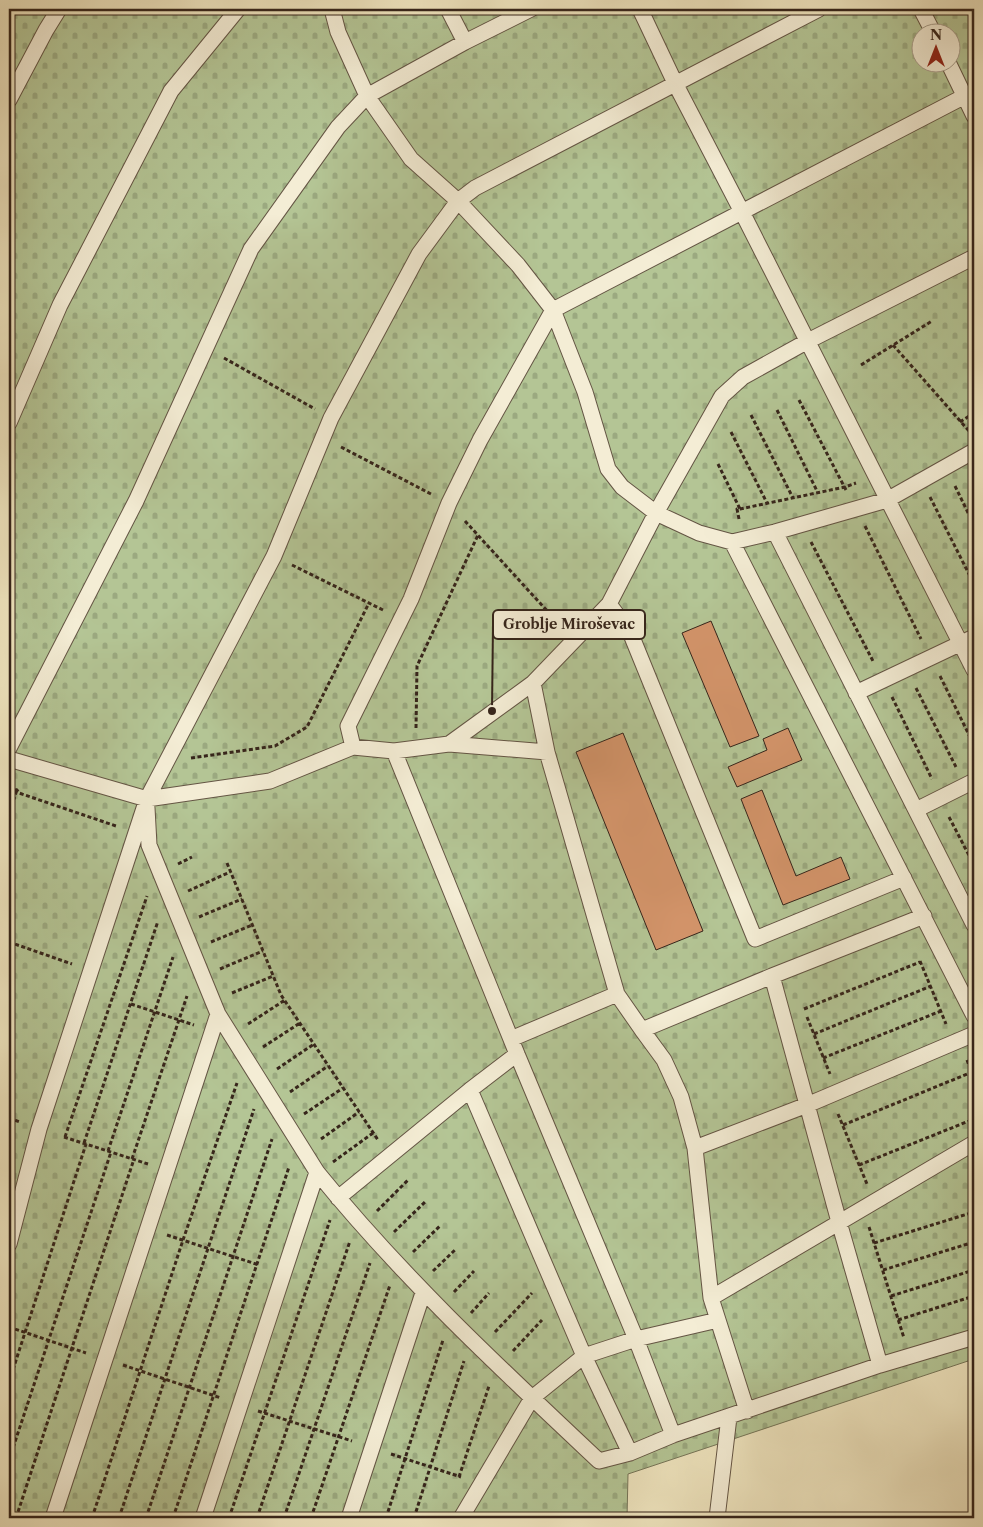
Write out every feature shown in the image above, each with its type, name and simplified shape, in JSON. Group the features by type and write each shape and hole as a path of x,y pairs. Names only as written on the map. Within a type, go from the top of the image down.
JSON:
{"lane":[{"path":"9,100 46,30 60,9"},
{"path":"9,422 60,305 171,91 238,9"},
{"path":"332,9 338,32 367,96 412,159 458,201 518,265 553,310 585,392 608,469 622,487 656,512 699,533 738,541 887,500 974,451"},
{"path":"448,9 465,42"},
{"path":"9,748 136,501 251,249 338,126 367,96 465,42 531,9"},
{"path":"640,9 676,84 887,500 968,640 974,670"},
{"path":"9,1244 39,1129 147,799 274,556 331,418 419,254 458,201 475,188 819,9"},
{"path":"921,9 928,22"},
{"path":"953,72 974,116"},
{"path":"353,747 348,726 411,600 449,503 480,440 553,310 965,96"},
{"path":"449,744 533,684 609,604 656,512 722,396 743,377 806,342 974,257"},
{"path":"775,532 974,925"},
{"path":"738,541 974,1016"},
{"path":"609,604 630,632 755,939 904,878"},
{"path":"856,692 968,640"},
{"path":"533,684 547,752 618,994 664,1060 681,1097 695,1148 711,1298 748,1411"},
{"path":"9,759 147,799 270,781 353,747 394,751 449,744 547,752"},
{"path":"394,751 636,1340 673,1435"},
{"path":"916,810 970,783"},
{"path":"147,799 149,845 215,1008 317,1172 420,1290 599,1461 630,1453 673,1435 880,1365 974,1337"},
{"path":"642,1030 924,916"},
{"path":"772,976 838,1222 880,1365"},
{"path":"511,1039 618,994"},
{"path":"52,1518 213,1031 215,1008"},
{"path":"695,1148 834,1093 974,1034"},
{"path":"338,1198 517,1054"},
{"path":"470,1090 584,1356 630,1453"},
{"path":"711,1298 974,1143"},
{"path":"203,1518 317,1172"},
{"path":"349,1518 420,1290"},
{"path":"461,1518 532,1398 584,1356 636,1340 718,1320"},
{"path":"717,1518 729,1417"}],"path":[{"path":"861,365 932,321"},
{"path":"893,346 974,437"},
{"path":"206,348 331,418"},
{"path":"799,400 845,487 974,745"},
{"path":"777,410 818,493"},
{"path":"960,422 974,413"},
{"path":"751,415 792,498"},
{"path":"732,432 766,503"},
{"path":"718,464 740,509"},
{"path":"945,468 974,525"},
{"path":"738,541 737,510 845,487 875,476"},
{"path":"922,480 974,584"},
{"path":"416,748 417,666 478,535"},
{"path":"274,556 402,619"},
{"path":"166,762 275,746 306,727 369,603"},
{"path":"906,669 970,783"},
{"path":"9,787 17,790 19,793 136,833"},
{"path":"9,813 17,790"},
{"path":"65,1137 154,875 192,857"},
{"path":"227,863 273,976 285,1000 388,1156"},
{"path":"9,1382 130,1004 165,902 231,872"},
{"path":"9,1460 182,928 190,921 242,899"},
{"path":"905,923 954,1043"},
{"path":"192,950 252,925"},
{"path":"9,942 91,971"},
{"path":"16,1518 178,1020 193,980 263,951"},
{"path":"804,1009 920,962"},
{"path":"787,970 823,1058 843,1125 859,1165 869,1204 874,1243 909,1356"},
{"path":"215,1008 273,976"},
{"path":"814,1034 931,986"},
{"path":"231,1035 285,1000"},
{"path":"130,1004 213,1031"},
{"path":"823,1058 941,1011"},
{"path":"92,1518 183,1240 246,1058 300,1023"},
{"path":"119,1518 261,1083 314,1044"},
{"path":"146,1518 281,1114 328,1066"},
{"path":"843,1125 972,1072"},
{"path":"281,1114 343,1088"},
{"path":"173,1518 300,1145 359,1112"},
{"path":"9,1118 167,1169"},
{"path":"859,1165 974,1119"},
{"path":"317,1172 373,1134"},
{"path":"256,1518 360,1222 408,1180"},
{"path":"229,1518 338,1198"},
{"path":"284,1518 375,1248 426,1201"},
{"path":"874,1243 974,1212"},
{"path":"311,1518 394,1271 441,1225"},
{"path":"148,1229 284,1273"},
{"path":"883,1270 974,1242"},
{"path":"420,1290 456,1249"},
{"path":"891,1296 974,1270"},
{"path":"439,1308 474,1271"},
{"path":"414,1518 475,1343 532,1293"},
{"path":"898,1320 974,1296"},
{"path":"386,1518 450,1319"},
{"path":"456,1485 498,1365 542,1320"}],"green space":[{"path":"9,9 974,9 974,1359 628,1474 627,1518 9,1518"}],"building":[{"path":"711,621 759,736 730,747 682,633"},
{"path":"788,728 802,760 737,787 728,767 767,750 763,739"},
{"path":"623,733 703,931 656,950 576,752"},
{"path":"762,790 796,876 841,857 850,879 783,905 741,799"}],"place":[{"name":"Groblje Miroševac","path":"492,711"}]}
